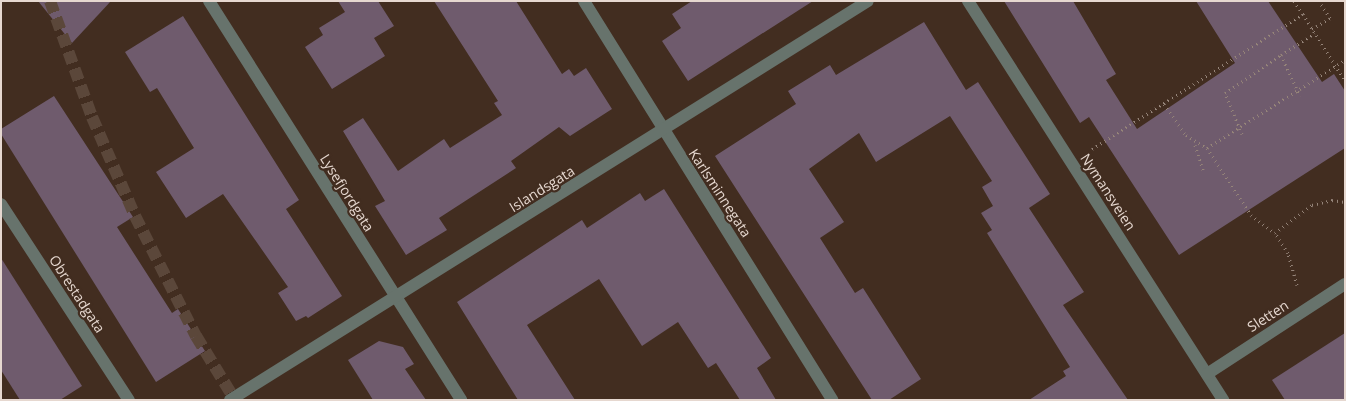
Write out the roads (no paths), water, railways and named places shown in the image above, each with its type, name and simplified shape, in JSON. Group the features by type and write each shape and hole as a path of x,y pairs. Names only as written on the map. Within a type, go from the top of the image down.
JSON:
{"street":[{"name":"Lysefjordgata","path":"209,1 461,400"},
{"name":"Karlsminnegata","path":"584,1 662,132 832,400"},
{"name":"Islandsgata","path":"230,400 662,132 868,1"},
{"name":"Nymansveien","path":"968,1 1223,400"},
{"name":"Obrestadgata","path":"1,204 129,400"},
{"name":"Sletten","path":"1207,374 1345,284"}],"tunnel":[{"path":"50,1 92,117 135,216 196,336 235,400"}]}
